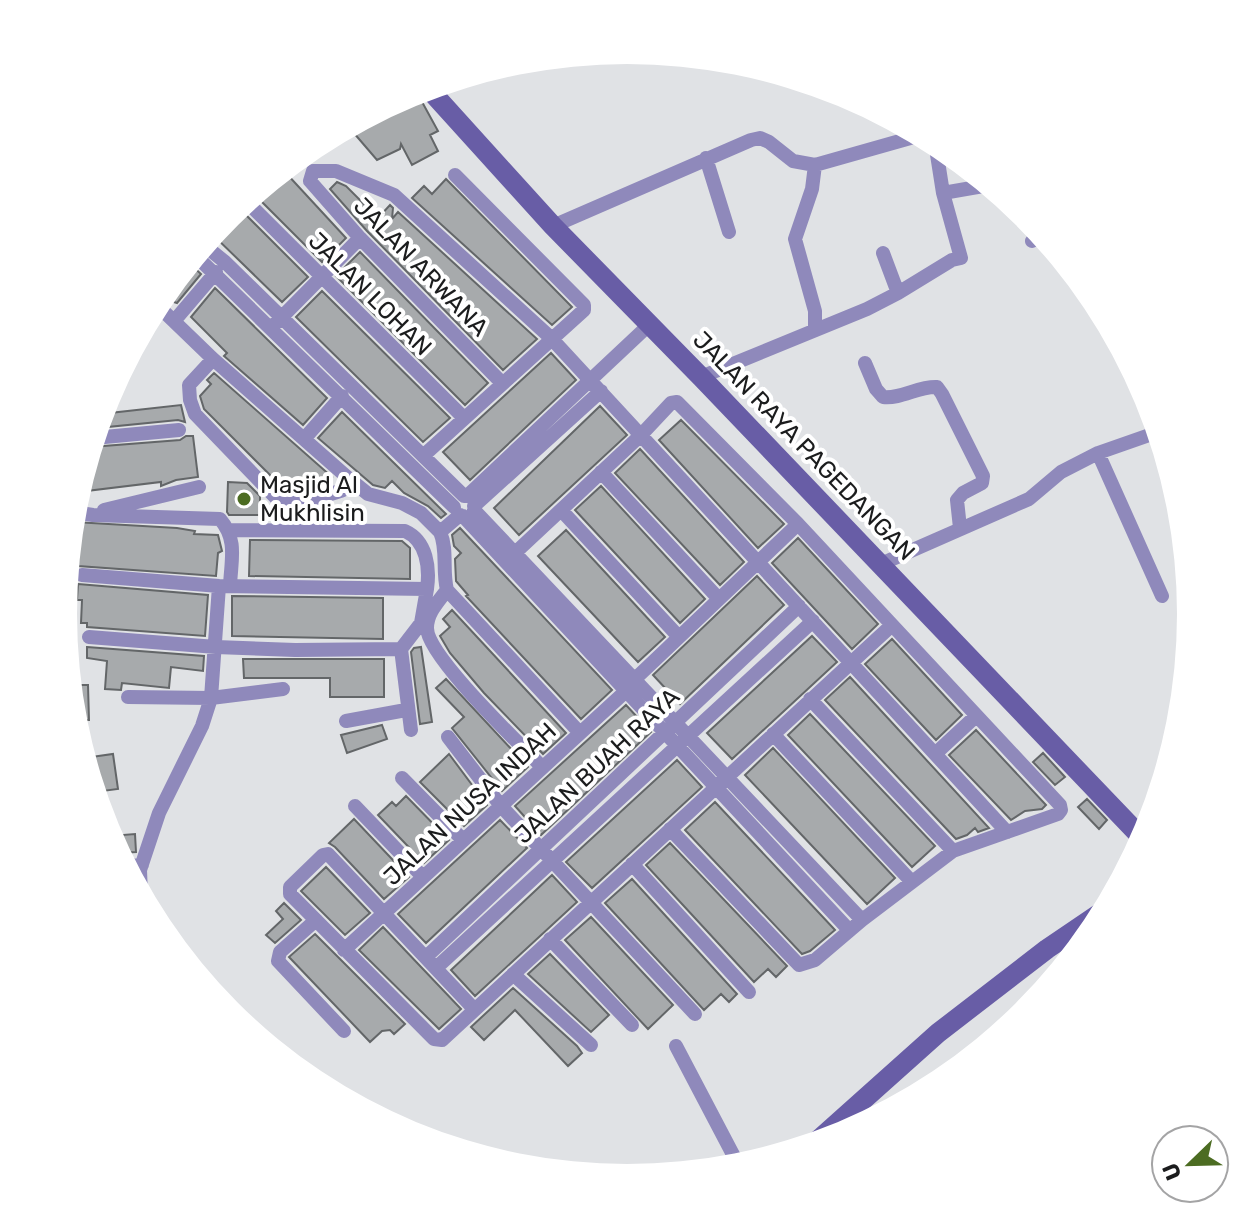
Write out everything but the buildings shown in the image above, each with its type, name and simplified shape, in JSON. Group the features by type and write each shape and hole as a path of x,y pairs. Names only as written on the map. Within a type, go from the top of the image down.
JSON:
{"street":[{"name":"JALAN RAYA PAGEDANGAN","path":"437,98 553,226 1133,828"},
{"path":"553,226 734,145 760,138 793,161 815,165 905,140"},
{"path":"706,158 729,232"},
{"path":"701,377 898,293 952,260 961,258 943,193 938,161"},
{"path":"815,165 812,189 795,239 815,311 815,330"},
{"name":"JALAN ARWANA","path":"502,383 360,238 310,181 313,171 326,169 394,195 551,338"},
{"path":"423,456 584,310 584,305 455,175"},
{"path":"943,193 974,188"},
{"name":"JALAN LOHAN","path":"254,209 464,418"},
{"path":"277,322 360,238"},
{"path":"211,253 342,396 516,552 630,685"},
{"path":"883,253 898,293"},
{"path":"204,262 277,322 423,456 465,507 670,727 715,787 849,930"},
{"path":"175,320 216,272"},
{"path":"167,313 213,359 368,494 402,503 421,513 440,532 445,545 443,566 447,590 580,733"},
{"path":"440,532 595,386 650,324"},
{"path":"551,338 1007,832"},
{"path":"213,359 189,385 195,414 278,500 292,504 307,502 343,490 347,477"},
{"path":"865,363 876,389 883,397 891,398 924,387 937,387 942,394 983,476 982,483 963,493 957,500 960,528"},
{"path":"304,439 342,396"},
{"path":"516,552 671,403 682,405 798,524 1060,805 1058,814 953,851 849,930 815,960 799,965 670,829"},
{"path":"106,437 179,430"},
{"path":"881,564 1029,499 1061,472 1098,453 1147,436"},
{"path":"1098,453 1162,596"},
{"path":"601,472 719,599"},
{"path":"93,515 199,487"},
{"path":"561,510 679,637"},
{"path":"87,514 220,519 229,530 232,541 211,698 202,726 159,813 142,872"},
{"name":"JALAN NUSA INDAH","path":"344,950 580,733 798,524"},
{"path":"89,637 216,647 401,649 421,623 427,589 426,554 410,533 229,530"},
{"path":"82,575 224,586 427,589"},
{"path":"447,590 429,615 428,640 470,692 542,767"},
{"name":"JALAN BUAH RAYA","path":"431,963 541,849 799,606"},
{"name":"JALAN BUAH RAYA","path":"431,963 552,861 813,621"},
{"path":"474,1009 325,854 288,891 434,1039 444,1038 891,626"},
{"path":"401,649 406,710 411,730"},
{"path":"128,697 211,698 283,689"},
{"path":"810,699 953,851"},
{"path":"346,721 406,710"},
{"path":"935,754 976,716"},
{"path":"773,734 912,882"},
{"path":"448,737 501,806 695,1014"},
{"path":"682,741 727,776 862,920"},
{"path":"402,778 463,840"},
{"path":"355,806 423,877"},
{"path":"632,864 749,992"},
{"path":"316,920 280,952 278,961 344,1031"},
{"path":"840,1121 938,1033 1078,928"},
{"path":"550,939 632,1025"},
{"path":"513,974 591,1045"},
{"path":"676,1046 732,1153"}],"place":[{"name":"Masjid Al Mukhlisin","path":"244,499"}]}
